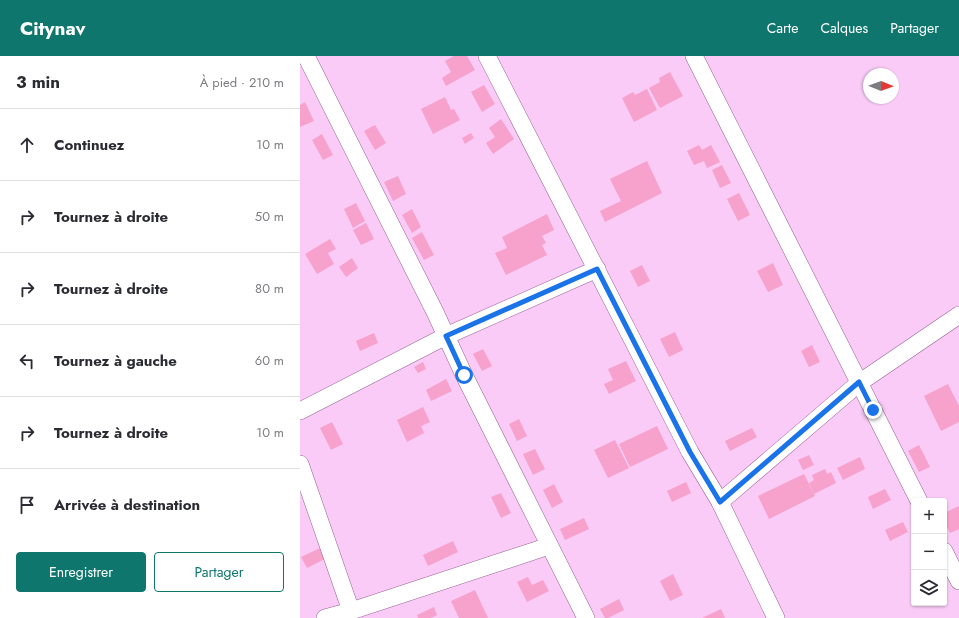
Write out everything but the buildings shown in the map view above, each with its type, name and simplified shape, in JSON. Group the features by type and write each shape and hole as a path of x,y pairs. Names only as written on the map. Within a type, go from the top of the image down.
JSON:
{"street":[{"path":"306,56 586,618"},
{"path":"487,56 690,452 720,502 776,618"},
{"path":"694,56 917,498"},
{"path":"300,411 446,336 597,269"},
{"path":"720,502 859,382 959,315"},
{"path":"300,464 351,611"},
{"path":"325,618 351,611 549,546"},
{"path":"947,557 959,581"}],"route":[{"path":"464,375 446,336 597,269 690,452 720,502 859,382 873,410"}]}
